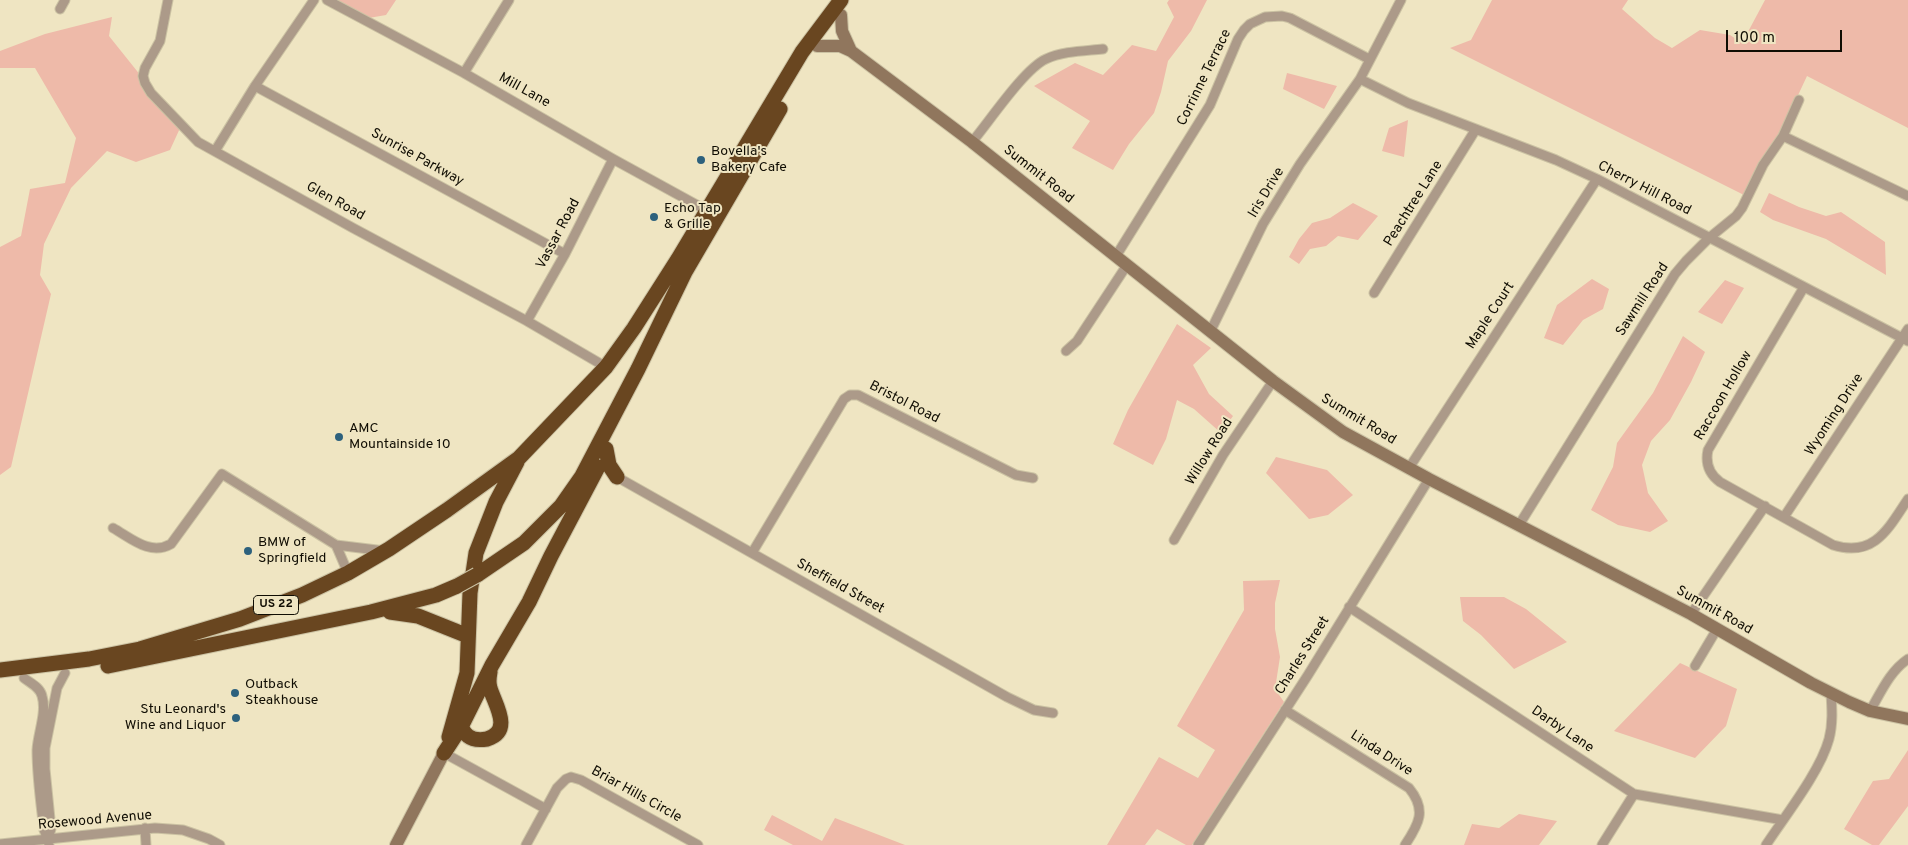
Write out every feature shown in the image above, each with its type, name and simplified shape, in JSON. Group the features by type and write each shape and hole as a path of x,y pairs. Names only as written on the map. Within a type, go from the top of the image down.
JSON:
{"highway":[{"name":"US 22","path":"0,670 89,659 152,645 240,619 302,595 348,573 385,551 447,510 519,458 606,366 634,328 678,259 802,52 841,0"},
{"name":"US 22","path":"0,680 65,673 116,664 371,612 436,595 457,586 524,544 562,506 582,476 638,369 685,272 817,46 853,0"},
{"path":"444,753 461,727 492,665 529,602 590,483 606,449 638,369"},
{"path":"606,449 609,465 617,477"},
{"path":"492,665 489,680 490,688 501,718 498,729 490,737 476,739 467,736 461,727 461,715 466,689 470,593 476,553 496,502 519,458"},
{"path":"590,483 601,477 617,477"},
{"path":"371,612 392,612 418,616 468,636"},
{"path":"444,753 467,673"}],"main road":[{"path":"841,15 842,30 851,50"},
{"name":"Summit Road","path":"817,46 840,46 851,50 972,142 1273,381 1343,432 1429,479 1691,614 1831,693 1870,711 1908,719"},
{"path":"396,845 444,753"}],"street":[{"path":"60,9 65,0"},
{"name":"Glen Road","path":"168,0 160,41 145,68 145,83 151,92 198,142 606,366"},
{"path":"215,151 255,86 314,0"},
{"name":"Mill Lane","path":"327,0 464,73 706,210"},
{"path":"464,73 510,0"},
{"name":"Iris Drive","path":"1211,330 1263,224 1300,164 1360,79 1401,0"},
{"name":"Corrinne Terrace","path":"1116,256 1210,105 1238,39 1250,24 1265,17 1282,16 1290,18 1369,59"},
{"path":"972,142 1034,66 1045,59 1057,55 1103,48"},
{"name":"Cherry Hill Road","path":"1360,79 1408,103 1556,160 1597,179 1905,340"},
{"name":"Sunrise Parkway","path":"255,86 565,254"},
{"name":"Sawmill Road","path":"1519,525 1675,274 1709,238 1736,216 1742,208 1763,165 1783,136 1799,100"},
{"name":"Peachtree Lane","path":"1374,293 1476,129"},
{"path":"1783,136 1908,196"},
{"name":"Vassar Road","path":"527,321 565,254 613,159"},
{"name":"Maple Court","path":"1409,468 1597,179"},
{"path":"1066,351 1077,341 1127,265"},
{"name":"Raccoon Hollow","path":"1804,287 1712,443 1707,456 1708,469 1716,479 1833,545 1842,548 1866,546 1882,536 1908,499"},
{"name":"Wyoming Drive","path":"1784,517 1905,340 1908,329"},
{"name":"Willow Road","path":"1174,540 1222,455 1273,381"},
{"name":"Bristol Road","path":"752,553 844,399 850,395 858,395 1016,476 1033,478"},
{"path":"112,528 147,548 157,549 165,547 171,544 222,474 336,545 385,551"},
{"name":"Sheffield Street","path":"617,477 1012,699 1034,710 1052,713"},
{"name":"Charles Street","path":"1198,845 1285,710 1429,479"},
{"path":"1691,614 1764,506"},
{"path":"336,545 348,573"},
{"name":"Darby Lane","path":"1349,607 1634,794 1782,820"},
{"path":"1695,666 1717,629"},
{"path":"1870,711 1892,674 1908,659"},
{"path":"48,842 52,829 45,769 45,748 57,688 65,673"},
{"path":"24,678 40,690 43,697 44,705 37,747 37,768 44,830 48,842"},
{"path":"1766,845 1826,750 1832,717 1831,693"},
{"name":"Linda Drive","path":"1285,710 1409,788 1417,800 1419,814 1416,828 1405,845"},
{"path":"444,753 546,809"},
{"name":"Briar Hills Circle","path":"526,845 561,782 571,778 576,778 698,845"},
{"path":"1602,845 1634,794"},
{"path":"145,828 146,845"},
{"name":"Rosewood Avenue","path":"0,844 48,842 145,828 183,830 220,845"}],"shaded area":[{"path":"327,0 396,0 386,15 363,19"},
{"path":"1169,0 1207,0 1191,31 1168,61 1154,113 1129,144 1113,170 1072,148 1090,121 1034,86 1075,63 1103,75 1132,45 1156,51 1174,17 1167,3"},
{"path":"1492,0 1628,0 1622,9 1655,38 1672,48 1700,30 1730,35 1742,43 1765,0 1908,0 1908,128 1807,76 1750,198 1450,48 1471,40"},
{"path":"112,17 109,36 181,126 170,150 136,162 107,151 71,188 44,244 40,275 51,294 11,467 0,475 0,247 21,236 30,189 65,183 76,138 35,68 0,68 0,51 45,34"},
{"path":"1287,73 1337,86 1324,109 1283,89"},
{"path":"1408,120 1404,157 1382,151 1389,128"},
{"path":"1769,193 1799,207 1826,216 1841,212 1885,242 1886,275 1826,239 1773,220 1760,212"},
{"path":"1353,203 1378,216 1358,240 1338,236 1326,246 1310,249 1299,264 1289,257 1299,239 1312,223 1330,218"},
{"path":"1592,279 1609,289 1603,309 1583,320 1563,345 1544,338 1557,305"},
{"path":"1725,280 1744,288 1722,324 1698,312"},
{"path":"1177,324 1211,348 1193,365 1209,394 1233,416 1221,433 1194,409 1177,400 1166,439 1153,465 1113,444 1128,410"},
{"path":"1683,336 1705,352 1670,420 1651,441 1642,465 1648,493 1668,521 1650,532 1618,525 1591,510 1613,467 1617,443 1653,393"},
{"path":"1276,457 1327,470 1353,495 1328,515 1309,519 1266,473"},
{"path":"1280,580 1275,603 1275,629 1280,657 1275,689 1284,702 1192,845 1186,845 1157,829 1145,845 1107,845 1159,757 1198,778 1215,750 1177,726 1244,610 1243,581"},
{"path":"1460,597 1504,597 1526,609 1567,642 1514,669 1481,635 1463,621"},
{"path":"1680,663 1737,689 1726,726 1695,758 1614,731"},
{"path":"1908,750 1908,806 1879,845 1872,845 1844,829 1873,781 1889,779"},
{"path":"1519,814 1557,821 1539,845 1464,845 1472,824 1499,828"},
{"path":"772,815 822,841 835,818 905,845 793,845 764,830"}],"place":[{"name":"Bovella's Bakery Cafe","path":"701,160"},
{"name":"Echo Tap & Grille","path":"654,217"},
{"name":"AMC Mountainside 10","path":"339,437"},
{"name":"BMW of Springfield","path":"248,551"},
{"name":"Outback Steakhouse","path":"235,693"},
{"name":"Stu Leonard's Wine and Liquor","path":"236,718"}]}
